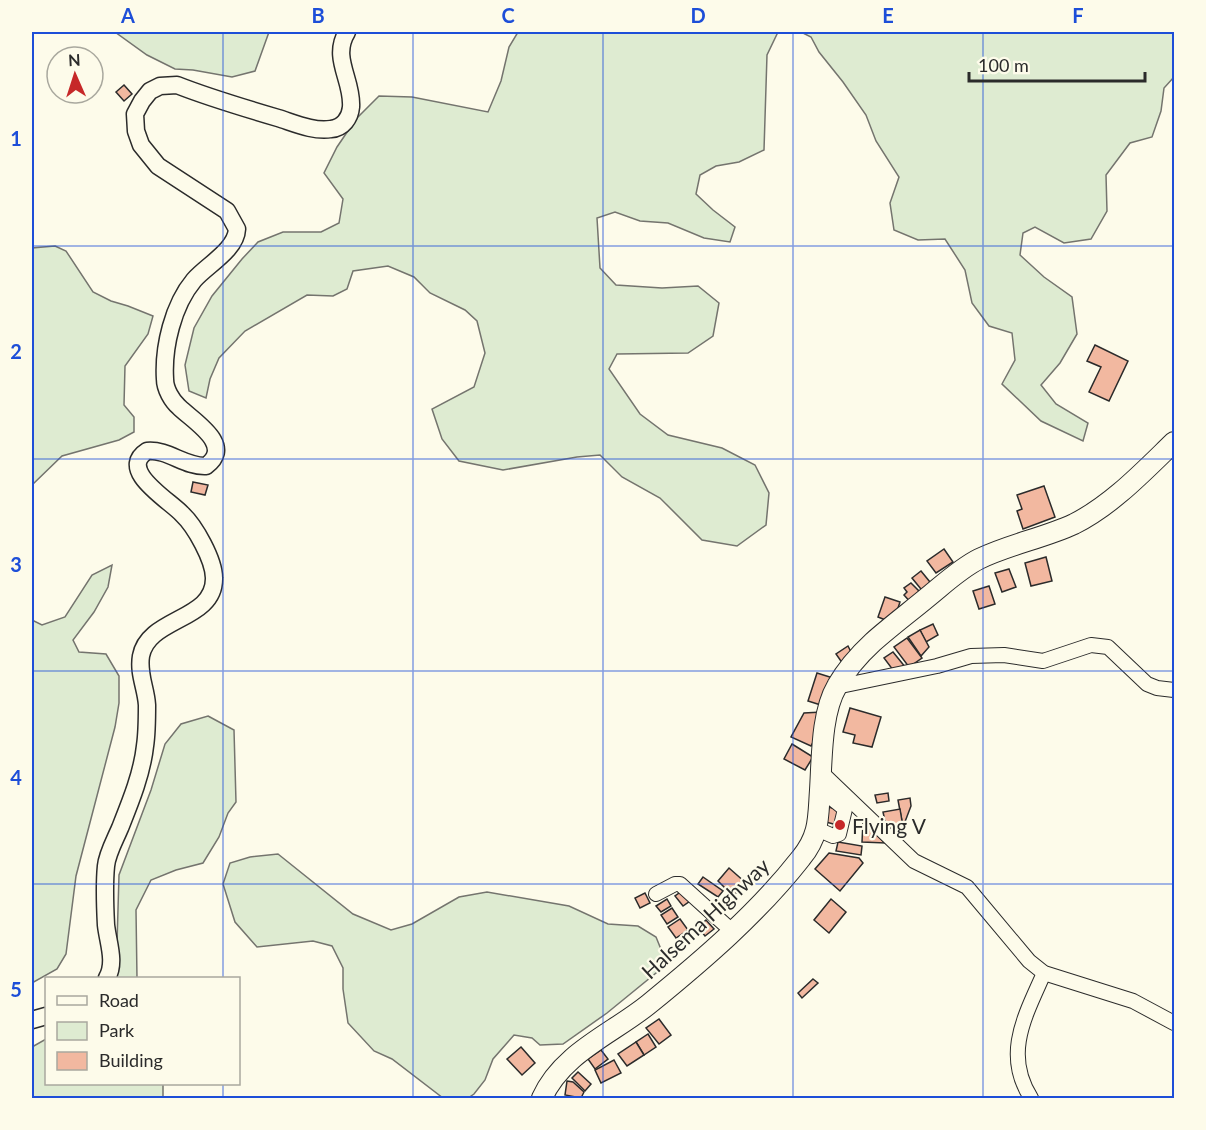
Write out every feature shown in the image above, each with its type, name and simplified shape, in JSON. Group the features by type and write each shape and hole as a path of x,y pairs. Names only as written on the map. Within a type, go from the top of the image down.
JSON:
{"highway":[{"name":"Halsema Highway","path":"542,1098 552,1081 567,1064 589,1045 647,1005 732,931 768,897 803,856 818,829 820,781 828,710 836,687 854,662 872,643 958,572 980,559 1037,539 1097,511 1174,442"}],"main road":[{"path":"107,977 112,964 105,906 106,864 131,801 145,748 147,704 140,671 141,654 148,641 165,626 182,619 210,596 215,580 214,572 196,531 182,513 147,482 136,463 138,458 147,451 164,452 198,466 206,466 215,456 216,447 211,435 177,406 170,395 164,382 165,356 170,328 187,291 193,281 234,241 237,229 227,211 158,166 141,145 136,130 135,114 150,91 160,86 177,85 307,127 332,129 349,118 351,106 340,52 342,40 347,32"}],"street":[{"path":"836,687 937,666 971,656 1004,655 1043,661 1091,645 1108,647 1147,684 1174,690"},
{"path":"818,829 833,836 839,834 845,811 820,781"},
{"path":"820,781 914,861 967,887 1029,961 1044,973 1133,1001 1174,1023"},
{"path":"656,894 675,884 680,884 732,931"},
{"path":"1031,1098 1017,1060 1019,1033 1044,973"}],"green space":[{"path":"115,32 269,32 255,71 232,77 175,69 147,55"},
{"path":"518,32 778,32 767,55 764,150 739,162 716,166 700,175 696,194 735,227 730,242 704,238 668,223 640,221 615,212 597,218 600,268 616,285 662,288 698,286 719,303 713,336 688,353 617,354 609,369 640,414 668,435 722,448 755,465 769,493 766,525 737,546 702,540 660,498 622,477 600,455 503,470 459,461 442,439 432,409 474,387 485,353 477,321 465,310 430,293 414,277 388,266 353,271 347,289 333,296 307,295 245,331 219,358 210,379 206,398 189,391 185,365 194,328 212,296 242,259 258,242 283,232 321,232 339,223 343,199 324,173 337,147 356,119 379,96 412,97 488,112 501,81 509,47"},
{"path":"801,32 1174,32 1174,77 1164,88 1161,111 1152,137 1130,143 1106,175 1107,211 1091,239 1064,243 1035,227 1023,233 1020,255 1044,277 1072,297 1077,334 1060,363 1041,385 1056,404 1088,423 1083,441 1041,421 1002,384 1015,360 1012,333 989,326 972,303 965,270 945,239 918,240 894,230 890,203 899,177 876,141 866,115 819,52 811,37"},
{"path":"55,246 66,251 93,292 153,316 148,334 125,366 124,405 134,417 134,432 119,440 62,456 32,485 32,248"},
{"path":"112,565 108,587 94,612 73,640 79,652 106,654 119,676 119,703 115,727 76,876 66,954 57,969 32,983 32,620 42,625 65,617 92,575"},
{"path":"208,716 234,730 236,802 228,813 219,837 203,863 151,880 136,910 137,977 116,977 119,875 151,790 165,744 181,724"},
{"path":"278,854 353,914 391,930 412,924 459,897 487,892 569,906 608,924 638,926 656,937 667,964 607,1013 563,1044 540,1045 532,1038 514,1035 493,1059 485,1080 474,1094 468,1098 443,1098 392,1059 374,1051 348,1023 343,989 343,968 332,946 313,941 257,947 235,922 223,884 230,863 250,857"},
{"path":"45,1040 45,1085 163,1085 163,1098 32,1098 32,1047"}],"building":[{"path":"124,85 132,94 124,101 116,92"},
{"path":"1095,345 1128,361 1109,401 1089,392 1101,367 1087,361"},
{"path":"193,482 208,485 205,495 191,492"},
{"path":"1044,486 1055,517 1023,529 1017,511 1022,509 1017,495"},
{"path":"944,549 953,562 936,573 927,561"},
{"path":"1046,557 1052,581 1031,586 1025,563"},
{"path":"1009,569 1016,587 1002,592 995,573"},
{"path":"921,571 934,587 925,594 912,578"},
{"path":"911,583 924,596 913,605 904,595 907,592 904,588"},
{"path":"989,586 995,604 979,609 973,591"},
{"path":"885,597 900,602 893,623 878,617"},
{"path":"933,624 938,635 926,642 920,630"},
{"path":"920,630 929,647 921,656 908,637"},
{"path":"907,638 922,658 909,667 894,647"},
{"path":"848,646 854,658 843,664 836,654"},
{"path":"893,652 906,668 893,670 884,658"},
{"path":"817,673 833,678 824,706 808,701"},
{"path":"850,708 881,717 872,747 853,743 855,735 843,732"},
{"path":"822,712 825,719 811,746 791,737 804,713"},
{"path":"792,744 813,757 805,770 784,759"},
{"path":"888,793 889,801 877,803 875,795"},
{"path":"910,798 911,806 903,827 898,800"},
{"path":"829,807 841,811 837,825 826,822"},
{"path":"900,809 903,827 887,830 883,812"},
{"path":"863,822 885,843 862,842"},
{"path":"838,842 862,846 861,855 836,851"},
{"path":"829,853 859,858 863,863 840,891 815,869"},
{"path":"729,868 746,883 733,896 718,881"},
{"path":"703,877 723,891 718,897 698,884"},
{"path":"682,891 690,901 683,906 675,896"},
{"path":"645,893 650,903 640,908 635,898"},
{"path":"667,899 671,906 661,912 656,906"},
{"path":"831,899 846,912 829,933 814,920"},
{"path":"672,908 678,917 667,924 661,915"},
{"path":"680,919 688,930 676,938 668,927"},
{"path":"706,920 714,929 705,936 698,927"},
{"path":"813,979 818,983 802,998 798,993"},
{"path":"659,1019 671,1035 659,1044 646,1028"},
{"path":"648,1034 656,1047 644,1055 636,1042"},
{"path":"636,1042 644,1055 627,1066 618,1054"},
{"path":"521,1047 535,1063 522,1075 507,1059"},
{"path":"601,1050 608,1059 595,1069 588,1059"},
{"path":"614,1060 621,1073 601,1083 595,1070"},
{"path":"578,1072 591,1084 585,1091 572,1078"},
{"path":"567,1081 573,1082 584,1092 581,1098 565,1095"}],"place":[{"name":"Flying V","path":"840,825"}]}
